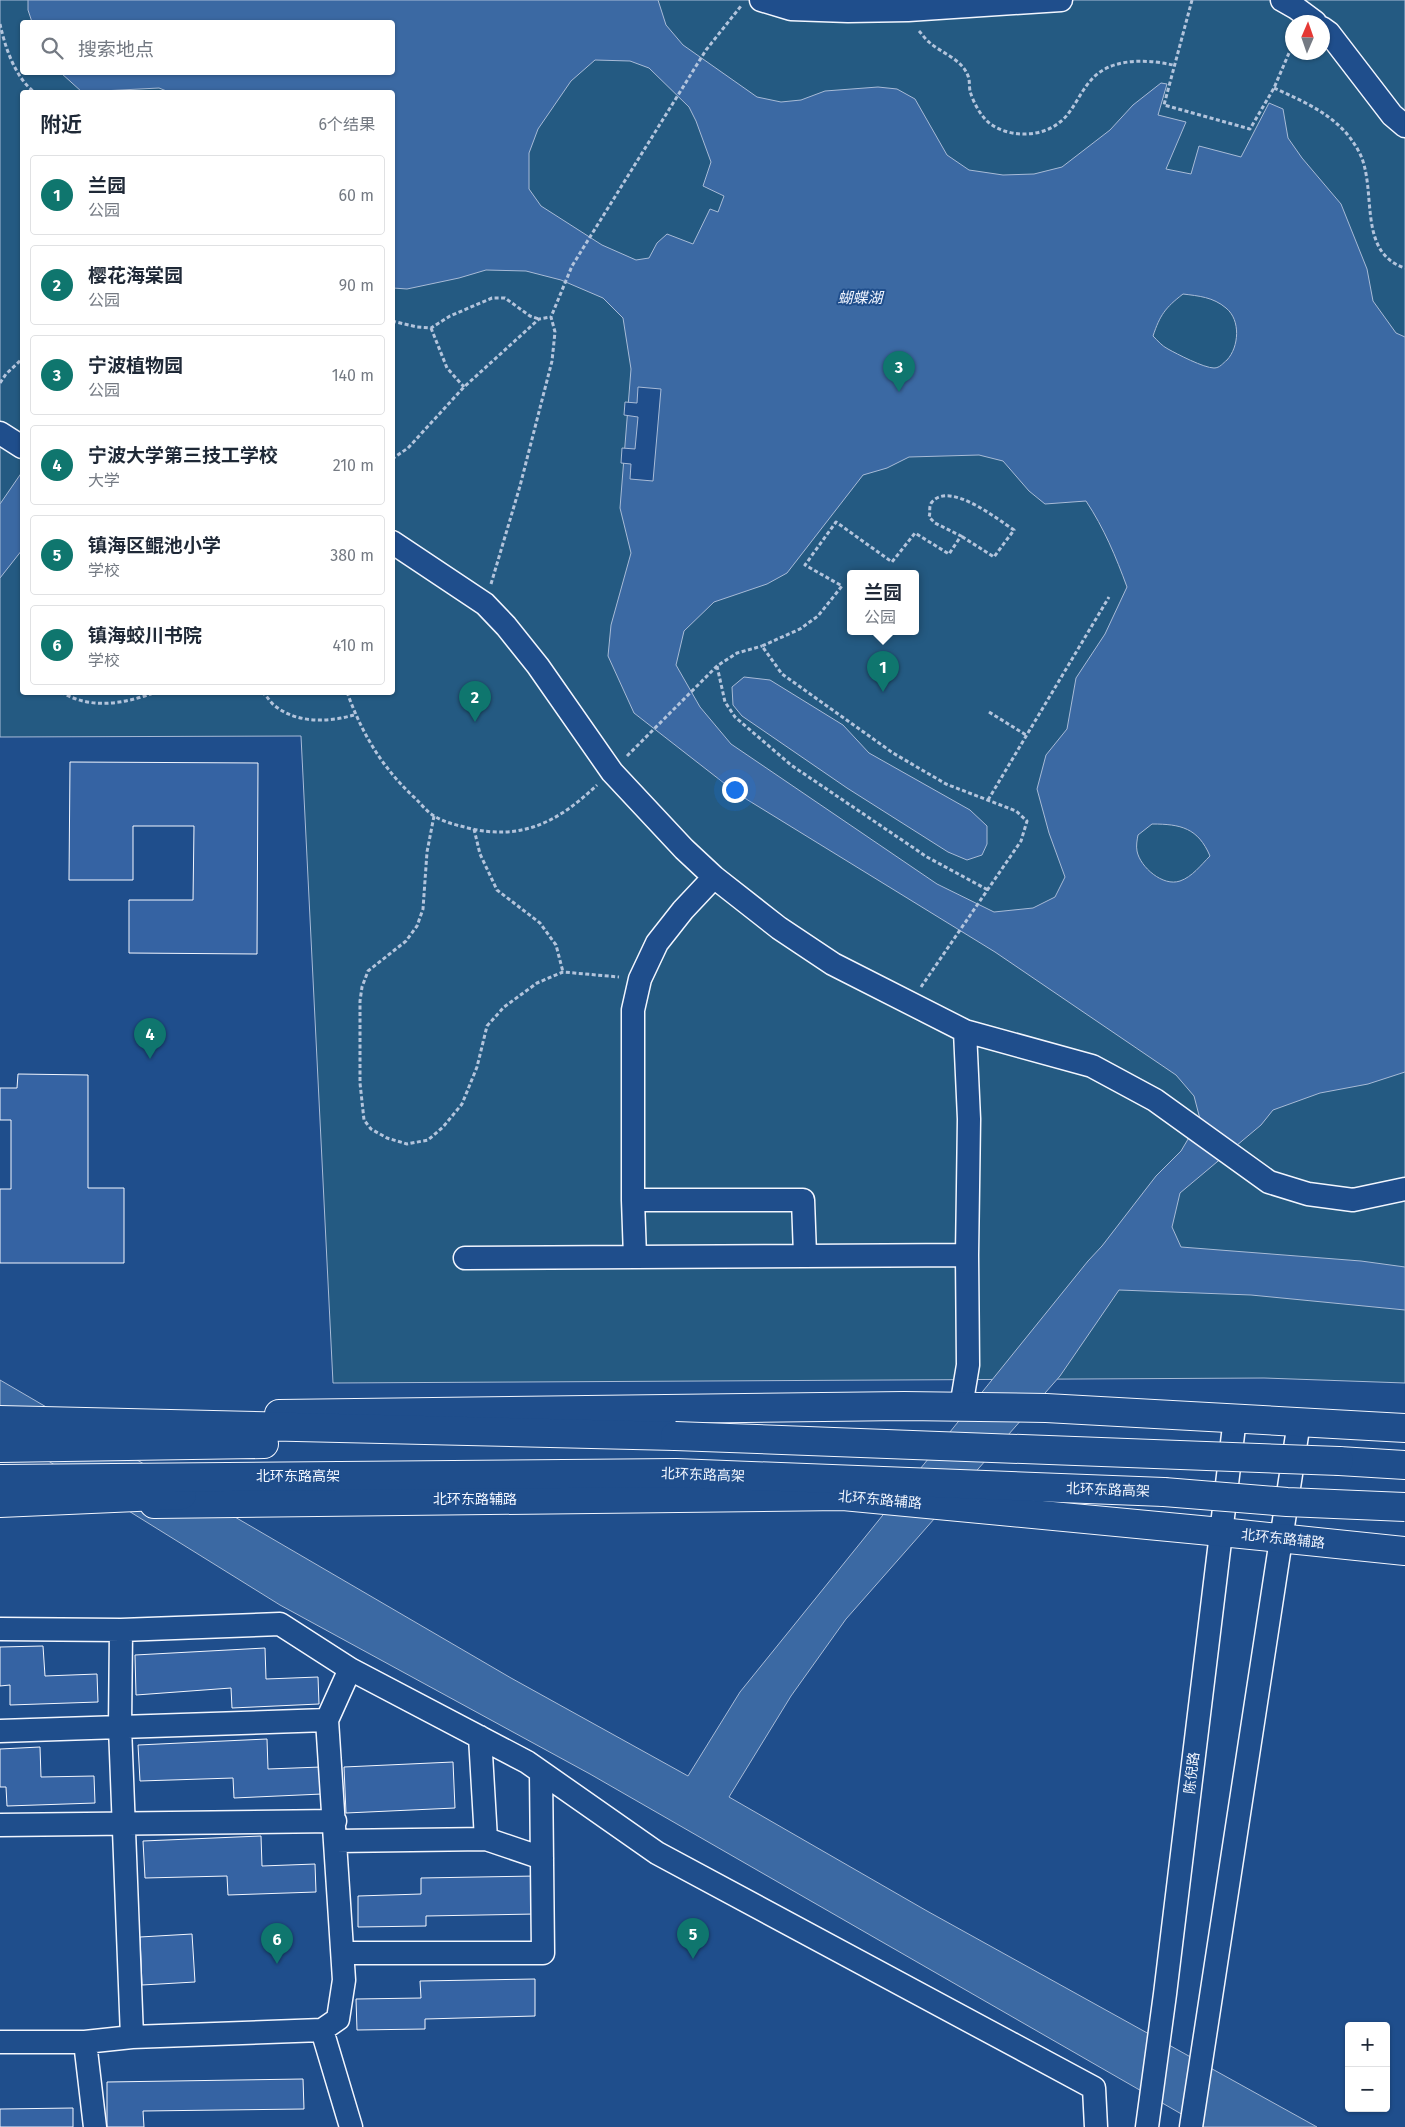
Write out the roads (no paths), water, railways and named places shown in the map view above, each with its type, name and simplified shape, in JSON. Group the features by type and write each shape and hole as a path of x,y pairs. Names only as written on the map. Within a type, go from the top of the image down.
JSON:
{"main road":[{"path":"0,1419 960,1406 1046,1408 1405,1428"},
{"path":"0,1419 675,1436 1145,1452 1405,1465"},
{"path":"0,1448 675,1436"},
{"path":"0,1505 676,1473"},
{"name":"北环东路高架","path":"0,1479 676,1473 1164,1492 1287,1502 1405,1507"},
{"name":"北环东路辅路","path":"0,1505 843,1496 1405,1551"}],"street":[{"path":"761,0 791,9 848,11 908,10 1061,0"},
{"path":"1282,0 1306,15"},
{"path":"1330,36 1392,115 1405,126"},
{"path":"0,433 20,446"},
{"path":"395,544 485,604 506,626 538,666 612,772 678,843 714,877 778,928 825,959 965,1031 1092,1066 1155,1100 1244,1166 1269,1182 1308,1194 1353,1200 1405,1189"},
{"path":"634,1257 633,1010 640,979 657,943 683,910 714,877"},
{"path":"960,1406 968,1365 968,1119 965,1031"},
{"path":"633,1200 803,1200 805,1255"},
{"path":"465,1258 967,1255"},
{"name":"陈倪路","path":"1147,2127 1235,1418"},
{"path":"1193,2116 1299,1422"},
{"path":"0,1629 121,1630 280,1624 350,1668 480,1737 541,1772 657,1853 1094,2088 1096,2127"},
{"path":"121,1630 120,1727 132,2037"},
{"path":"0,2042 84,2042 132,2037 322,2030 338,2019 344,1980 327,1720 350,1668"},
{"path":"0,1731 327,1720"},
{"path":"480,1737 486,1839"},
{"path":"343,1953 543,1953 541,1772"},
{"path":"0,1825 124,1824 486,1839 542,1858"},
{"path":"322,2030 351,2127"},
{"path":"84,2042 95,2127"}],"water":[{"name":"蝴蝶湖","path":"28,0 658,0 666,25 683,45 757,97 781,102 801,100 825,91 878,87 897,89 915,99 947,155 969,170 1003,175 1034,174 1062,167 1110,130 1133,105 1161,83 1167,84 1158,115 1186,122 1166,169 1191,174 1199,146 1241,157 1269,103 1283,109 1288,138 1302,158 1341,204 1367,269 1373,301 1396,333 1405,337 1405,1072 1368,1084 1320,1093 1273,1110 1261,1125 1180,1193 1172,1227 1181,1247 1361,1261 1405,1267 1405,1310 1251,1295 1119,1290 1060,1376 846,1619 791,1696 729,1797 927,1911 1317,2127 1204,2127 590,1774 280,1605 0,1431 0,1380 511,1678 688,1776 740,1692 1102,1246 1156,1176 1181,1151 1200,1119 1194,1096 1176,1075 995,952 738,794 634,713 608,656 611,625 631,553 620,508 631,369 623,318 603,298 561,280 526,271 486,270 407,289 395,288 395,90 164,90 159,88 80,90 63,75 395,75 395,20 31,20 28,10","holes":["595,60 630,61 649,68 689,107 711,162 703,186 724,196 718,212 710,209 693,244 667,234 657,243 649,258 636,260 602,245 541,206 529,189 529,153 538,129 571,81","1183,294 1195,295 1216,301 1226,308 1234,319 1237,334 1234,348 1227,360 1216,368 1204,366 1166,348 1153,336 1164,312","979,455 1003,461 1029,491 1045,504 1086,501 1109,543 1127,587 1105,634 1076,678 1067,729 1046,755 1037,789 1049,833 1065,877 1055,897 1033,908 994,912 937,884 731,744 700,707 676,665 684,631 714,602 767,584 787,573 863,475 887,468 909,457","1152,824 1172,825 1187,830 1200,839 1210,856 1188,877 1180,881 1173,882 1160,878 1147,869 1137,851 1138,835"]},
{"path":"20,475 20,553 0,578 0,504"},
{"path":"744,677 770,680 843,725 869,753 970,810 987,826 987,844 982,855 967,860 948,852 847,788 742,716 733,705 732,687"}],"place":[{"name":"宁波植物园","path":"899,392"},
{"name":"兰园","path":"883,692"},
{"name":"樱花海棠园","path":"475,722"},
{"name":"宁波大学第三技工学校","path":"150,1059"},
{"name":"镇海区鲲池小学","path":"693,1959"},
{"name":"镇海蛟川书院","path":"277,1964"}]}
